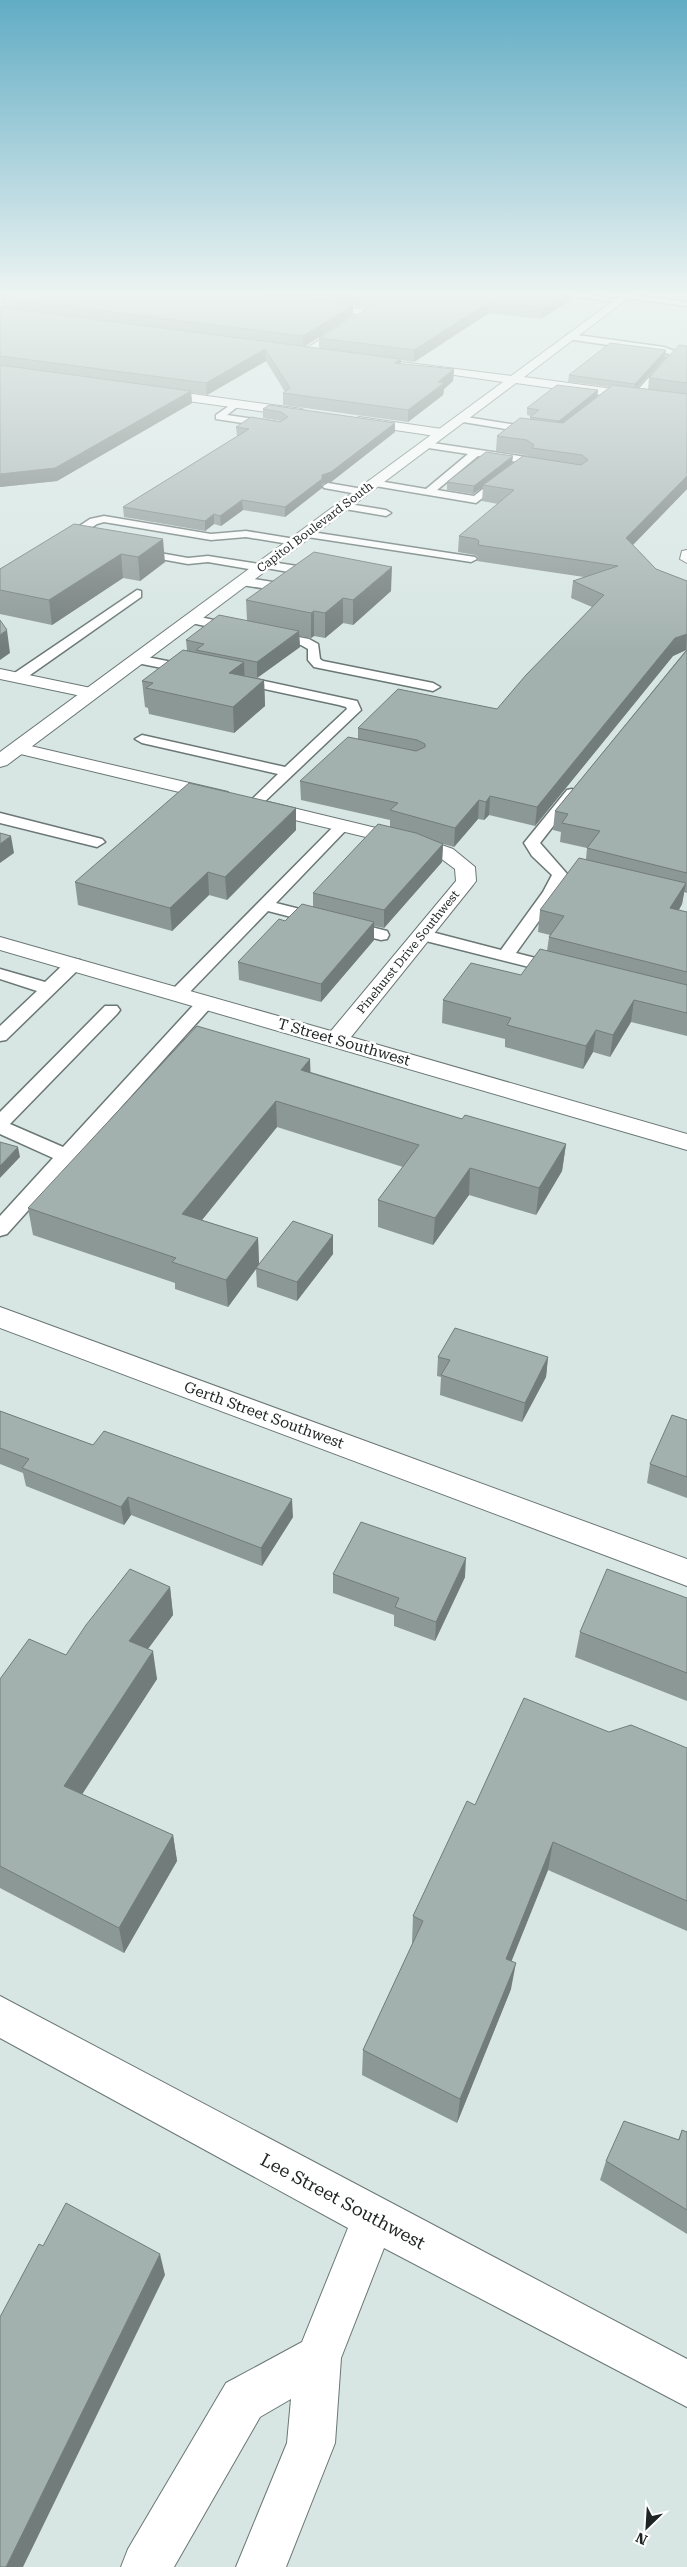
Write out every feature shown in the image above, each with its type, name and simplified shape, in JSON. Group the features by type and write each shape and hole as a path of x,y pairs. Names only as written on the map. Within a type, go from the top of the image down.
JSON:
{"street":[{"path":"304,413 313,414"},
{"name":"Capitol Boulevard South","path":"7,753 91,694 468,413"},
{"path":"342,418 442,433"},
{"path":"687,554 687,559"},
{"path":"0,674 91,694"},
{"name":"Pinehurst Drive Southwest","path":"7,753 142,778 436,849 446,852 465,867 466,881 424,935 336,1040"},
{"name":"T Street Southwest","path":"0,943 687,1142"},
{"name":"Gerth Street Southwest","path":"0,1317 687,1573"},
{"name":"Lee Street Southwest","path":"0,2016 687,2384"},
{"path":"261,2567 311,2443 318,2358 374,2218"},
{"path":"146,2567 243,2400 318,2358"}],"lane":[{"path":"225,413 219,417 280,426"},
{"path":"460,419 551,433"},
{"path":"328,486 428,492 476,500 526,460 426,445"},
{"path":"428,492 477,452"},
{"path":"519,466 536,468"},
{"path":"343,506 386,513"},
{"path":"80,543 67,538 94,521 104,519 211,537 246,534 348,542 471,559"},
{"path":"333,554 348,542"},
{"path":"129,551 188,561 208,559 262,566 314,569 287,588 242,581"},
{"path":"18,677 137,594"},
{"path":"191,619 305,642 314,647 314,660 319,664 433,687"},
{"path":"137,659 352,704 354,710 254,804"},
{"path":"142,739 289,772"},
{"path":"320,744 339,748"},
{"path":"575,872 557,868 535,852 532,843 581,782"},
{"path":"0,818 97,842"},
{"path":"178,994 342,826"},
{"path":"505,956 551,893 560,875 557,868"},
{"path":"265,905 381,935"},
{"path":"424,935 572,973"},
{"path":"0,1036 74,964"},
{"path":"0,974 49,989"},
{"path":"0,1228 206,1002"},
{"path":"0,1123 111,1010"},
{"path":"0,1127 66,1156"}],"building":[{"path":"0,413 153,413 55,468 0,474"},
{"path":"282,413 324,413 395,423 331,472 322,475 322,479 285,507 242,500 220,516 214,514 205,521 123,507 249,429 236,427 251,417 280,422 288,417"},
{"path":"535,413 569,413 559,421 530,417"},
{"path":"576,413 687,413 687,476 626,538 656,569 687,581 687,634 675,638 537,807 490,796 486,802 479,800 455,828 390,810 398,803 300,781 348,737 416,751 425,747 425,744 417,740 358,728 398,689 497,709 526,675 604,595 573,581 618,566 478,545 479,541 476,539 459,536 514,490 483,485 523,456 581,465 588,460 582,455 532,448 534,445 527,440 497,436 520,418 563,423"},
{"path":"486,452 513,456 474,486 447,482"},
{"path":"74,524 163,539 138,557 121,554 49,600 0,590 0,569"},
{"path":"314,552 392,567 353,600 343,598 325,613 314,611 311,613 246,600"},
{"path":"219,615 299,631 257,662 196,650 204,644 186,640"},
{"path":"0,620 7,630 0,635"},
{"path":"183,650 244,662 229,673 264,680 233,707 146,688 153,683 142,681"},
{"path":"687,650 687,873 587,848 600,831 562,823 568,814 555,811"},
{"path":"189,783 296,808 225,877 208,872 170,908 75,882"},
{"path":"378,824 416,833 443,844 384,910 313,893"},
{"path":"0,833 11,836 0,844"},
{"path":"579,858 686,883 670,908 687,912 687,972 549,937 564,916 540,910"},
{"path":"302,904 374,922 321,984 238,962 279,919 285,921"},
{"path":"540,949 687,985 687,1013 634,1000 613,1035 596,1030 586,1046 507,1025 511,1018 443,1000 471,963 521,975"},
{"path":"197,1026 310,1059 301,1070 462,1119 465,1115 566,1144 539,1188 470,1168 435,1218 378,1200 419,1145 276,1101 182,1214 258,1238 226,1280 172,1262 176,1258 28,1208"},
{"path":"0,1142 18,1147 0,1166"},
{"path":"293,1221 333,1235 297,1282 256,1268"},
{"path":"455,1328 548,1357 525,1403 441,1375 450,1360 438,1357"},
{"path":"0,1411 93,1445 104,1431 292,1499 261,1548 128,1497 121,1507 22,1468 29,1459 0,1448"},
{"path":"672,1415 687,1420 687,1477 650,1464"},
{"path":"361,1522 466,1558 436,1622 395,1607 399,1598 333,1574"},
{"path":"130,1569 170,1587 129,1641 153,1651 64,1786 173,1835 119,1928 0,1866 0,1679 29,1639 66,1655 86,1625"},
{"path":"607,1569 687,1598 687,1673 580,1632"},
{"path":"524,1698 609,1732 631,1725 687,1748 687,1901 553,1842 506,1959 516,1963 460,2099 363,2050 423,1921 413,1916 467,1801 475,1805"},
{"path":"624,2121 679,2140 682,2130 687,2132 687,2210 606,2161"},
{"path":"66,2203 160,2254 6,2567 0,2567 0,2317 39,2244 43,2246"}]}
